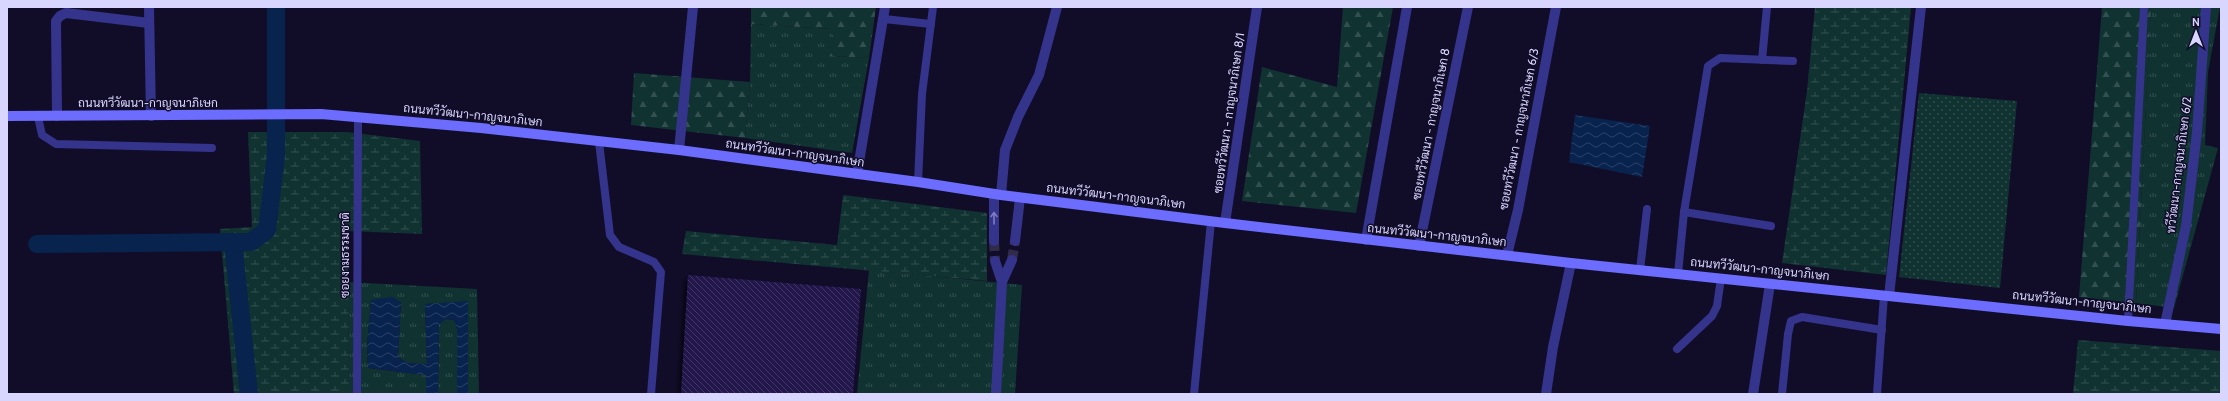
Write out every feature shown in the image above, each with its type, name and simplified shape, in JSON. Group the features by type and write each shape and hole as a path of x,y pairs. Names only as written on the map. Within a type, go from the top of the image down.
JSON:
{"street":[{"path":"149,7 151,116"},
{"path":"679,150 693,7"},
{"path":"857,174 885,7"},
{"path":"994,241 997,194 1005,150 1018,117 1039,75 1057,7"},
{"name":"ซอยทวีวัฒนา - กาญจนาภิเษก 8/1","path":"1225,224 1257,7"},
{"path":"1366,240 1407,7"},
{"name":"ซอยทวีวัฒนา - กาญจนาภิเษก 8","path":"1419,246 1468,7"},
{"name":"ซอยทวีวัฒนา - กาญจนาภิเษก 6/3","path":"1507,255 1518,210 1556,7"},
{"path":"1886,295 1921,7"},
{"name":"ทวีวัฒนา-กาญจนาภิเษก 6/2","path":"2165,324 2186,226 2197,132 2206,7"},
{"path":"57,116 56,21 60,16 66,13 149,24"},
{"name":"ถนนทวีวัฒนา-กาญจนาภิเษก","path":"7,116 38,117 311,114 481,128 679,150 918,182 1020,198 1225,224 1570,263 2128,321 2221,329"},
{"path":"1015,241 1020,198"},
{"path":"996,394 1002,282 1012,260"},
{"path":"995,261 1002,282"},
{"path":"1546,394 1553,348 1570,263"},
{"path":"1753,394 1770,284"}],"lane":[{"path":"918,182 922,94 933,7"},
{"path":"1762,60 1767,7"},
{"path":"2128,321 2144,7"},
{"path":"884,19 930,24"},
{"path":"1678,274 1684,212 1708,66 1720,58 1793,62"},
{"path":"38,117 42,135 56,144 212,148"},
{"name":"ซอยงามธรรมชาติ","path":"357,394 358,117"},
{"path":"599,142 610,236 619,247 654,262 660,272 651,394"},
{"path":"1640,270 1647,209"},
{"path":"1684,212 1772,226"},
{"path":"1194,394 1211,222"},
{"path":"1677,349 1712,316 1717,306 1721,278"},
{"path":"1877,394 1886,295"},
{"path":"1782,394 1788,334 1791,321 1802,317 1882,330"}],"green space":[{"path":"750,7 876,7 869,58 831,56 832,29 751,24"},
{"path":"1343,7 1393,7 1356,213 1242,201 1262,67 1337,87"},
{"path":"1815,7 1911,7 1886,275 1782,263 1807,91"},
{"path":"2102,7 2151,7 2136,303 2079,297"},
{"path":"2151,7 2220,7 2208,72 2205,145 2218,148 2174,308 2136,303"},
{"path":"751,24 832,29 832,56 869,58 852,153 745,138 750,82"},
{"path":"634,73 750,82 745,138 631,125"},
{"path":"1919,93 2017,101 2000,288 1899,277"},
{"path":"248,132 347,132 420,141 422,234 348,231 349,394 234,394 220,229 252,227"},
{"path":"843,195 987,213 987,281 682,254 686,231 837,245"},
{"path":"869,270 1022,285 1015,394 857,394"},
{"path":"348,282 477,289 479,394 468,394 468,302 425,304 427,364 407,363 398,357 401,302 371,300 367,346 368,368 426,375 426,394 349,394"},
{"path":"445,319 454,320 457,329 457,394 438,394 439,325"},
{"path":"2078,340 2221,351 2221,394 2073,394"}],"water":[{"path":"1575,115 1650,126 1642,177 1569,162"},
{"path":"392,297 401,302 398,357 407,363 427,364 425,304 468,301 468,394 457,394 457,329 454,320 445,319 439,325 438,394 426,394 426,375 368,368 367,346 371,300"}],"building":[{"path":"688,275 861,289 853,394 681,394"}],"waterway":[{"path":"37,244 251,242 267,230 276,155 276,7"},
{"path":"233,242 249,394"}],"tunnel":[{"path":"994,241 995,261"},
{"path":"1012,260 1015,241"}]}
